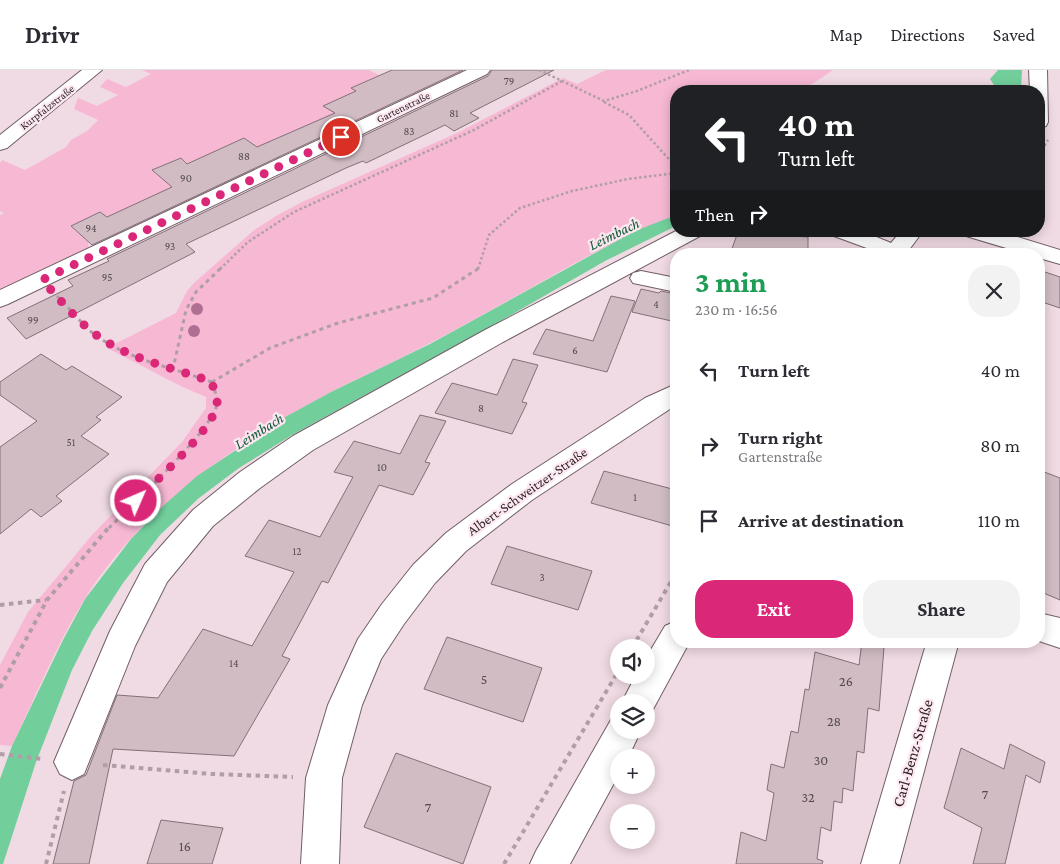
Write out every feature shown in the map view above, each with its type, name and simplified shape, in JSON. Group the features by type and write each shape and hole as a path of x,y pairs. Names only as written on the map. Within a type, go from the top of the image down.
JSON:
{"street":[{"name":"Kurpfalzstraße","path":"0,144 93,70"},
{"name":"Gartenstraße","path":"0,299 481,70"},
{"path":"74,762 121,641 156,573 203,518 250,480 303,443 536,313 681,237"},
{"path":"857,237 883,248"},
{"path":"891,248 905,237"},
{"path":"994,237 1030,248"},
{"path":"1045,252 1060,257"},
{"path":"641,278 670,284"},
{"name":"Albert-Schweitzer-Straße","path":"320,864 324,778 345,705 369,650 424,574 456,542 522,492 654,405 670,397"},
{"path":"1045,628 1060,632"},
{"path":"643,694 670,647"},
{"name":"Carl-Benz-Straße","path":"880,864 941,648"},
{"path":"549,864 619,739"}],"path":[{"path":"539,70 629,115 670,160"},
{"path":"604,101 638,91 689,70"},
{"path":"173,369 186,310 190,301 211,277 262,232 294,212 474,130 562,81"},
{"path":"42,280 96,335 129,353 158,365 212,382 270,348 338,323 433,298 478,270 489,235 520,208 572,191 628,179 670,175"},
{"path":"0,688 46,600 101,536 199,436 213,415 217,403 212,382"},
{"path":"637,639 670,583"},
{"path":"0,604 46,600"},
{"path":"504,864 611,684"},
{"path":"0,754 212,774 324,778"},
{"path":"46,864 74,762"}],"shaded area":[{"path":"142,70 369,70 379,75 351,88 385,109 370,116 349,103 324,106 344,119 309,140 295,130 277,138 268,154 244,138 217,150 199,173 181,158 152,170 183,197 165,211 149,198 110,220 100,212 71,226 88,242 89,249 0,293 0,215 4,213 0,211 0,163 2,160 25,170 66,147 71,140 87,131 98,120 74,109 78,98 97,106 118,95 100,87 107,79 126,87 151,74"},
{"path":"606,70 833,70 811,85 670,85 670,218 613,243 461,327 331,392 262,432 194,480 162,507 133,536 107,567 84,600 64,635 12,746 0,745 0,665 28,612 92,535 182,442 206,408 206,397 168,380 107,348 176,313 187,291 194,283 253,231 276,216 302,202 457,133 563,78 577,84"},
{"path":"998,70 1022,70 1021,85 994,85 990,79"},
{"path":"670,217 670,229 605,261 497,323 292,435 239,468 199,498 160,535 123,583 92,631 72,670 36,762 3,864 0,864 0,779 12,746 85,599 131,539 163,506 197,476 287,416 331,392 430,344 635,231"}],"building":[{"path":"392,70 463,70 92,245 71,226 100,212 107,217 172,187 152,170 181,158 187,164 244,138 257,147 335,113 323,106 356,91 351,88"},
{"path":"492,70 554,70 470,113 479,118 454,131 445,125 366,163 363,161 346,168 186,244 195,252 26,339 7,318 73,286 68,280 109,261 107,259 488,76"},
{"path":"736,237 808,237 808,248 732,248"},
{"path":"1045,272 1060,277 1060,308 1045,303"},
{"path":"641,289 659,293 661,291 670,293 670,321 632,312"},
{"path":"611,296 635,301 607,372 533,354 546,329 593,341"},
{"path":"41,354 66,370 72,366 122,397 96,417 101,420 81,436 109,454 56,496 62,501 41,517 31,509 0,534 0,447 37,421 0,395 0,382"},
{"path":"513,359 538,365 522,402 527,403 512,434 435,413 452,383 497,395"},
{"path":"420,415 446,421 425,462 430,463 413,495 379,485 328,583 322,581 282,656 290,659 234,756 113,749 89,864 53,864 74,781 86,775 117,695 158,698 203,629 252,646 294,572 245,556 269,520 320,537 353,477 334,472 354,441 400,454"},
{"path":"604,471 670,488 670,525 591,503"},
{"path":"1045,472 1060,478 1060,600 1045,594"},
{"path":"507,546 592,571 578,610 491,584"},
{"path":"447,637 542,668 523,722 424,689"},
{"path":"861,648 884,648 879,711 868,708 864,753 857,751 853,791 843,788 842,803 834,801 831,831 821,827 817,859 823,861 822,864 736,864 741,832 766,841 774,793 767,790 771,764 784,768 791,731 798,733 805,689 809,690 815,652 859,665"},
{"path":"1010,744 1045,762 1040,783 1026,775 1005,864 973,864 982,828 944,808 961,748 1004,769"},
{"path":"396,753 491,787 463,864 364,827"},
{"path":"161,820 223,828 212,864 147,864"}],"route":[{"path":"136,501 199,436 213,415 217,403 212,382 153,363 109,343 86,327 42,280 341,137"}],"water label":[{"name":"Leimbach","path":"614,234"},
{"name":"Leimbach","path":"259,431"}]}
